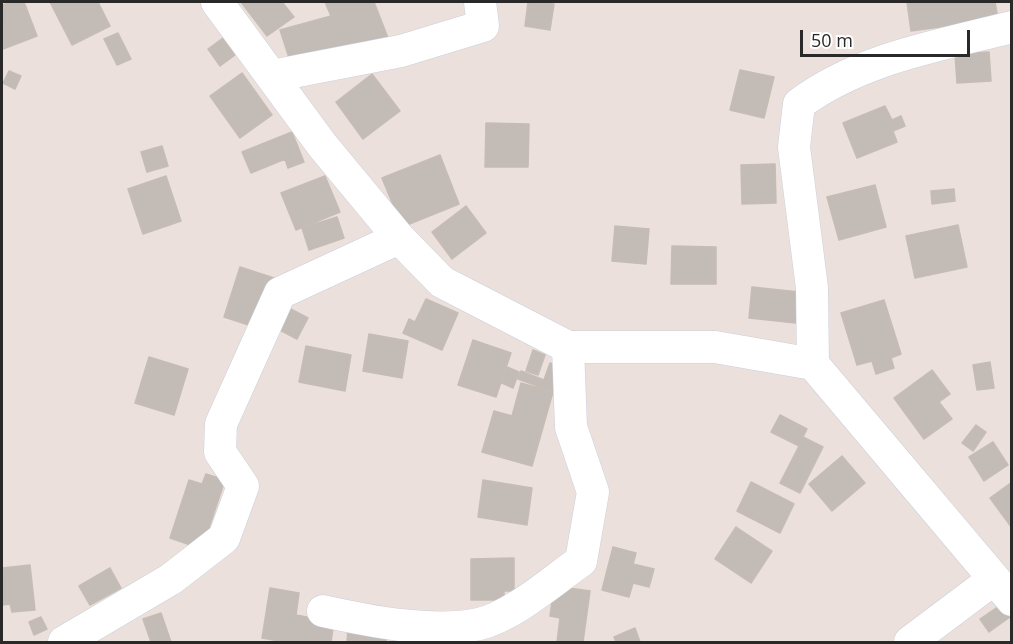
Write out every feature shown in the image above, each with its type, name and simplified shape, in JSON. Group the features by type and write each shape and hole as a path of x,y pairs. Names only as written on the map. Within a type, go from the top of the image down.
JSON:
{"street":[{"path":"217,2 322,146 399,238 442,282 568,347 715,347 813,364"},
{"path":"272,76 401,51 483,26 480,2"},
{"path":"910,642 1003,590 813,364 812,288 794,147 799,105 826,84 891,57 1011,27"},
{"path":"64,642 171,579 224,538 243,486 220,452 220,424 280,293 399,238"},
{"path":"323,611 377,623 436,626 479,624 506,613 581,561 593,492 571,428 568,347"}],"building":[{"path":"24,2 37,36 3,49 2,5"},
{"path":"50,2 98,2 110,26 72,45"},
{"path":"241,2 282,2 294,17 267,36"},
{"path":"325,2 374,2 390,43 292,67 280,30 331,16"},
{"path":"528,2 554,4 550,30 525,26"},
{"path":"907,2 995,2 998,19 911,31"},
{"path":"118,33 131,59 117,65 104,39"},
{"path":"223,38 235,55 220,66 208,49"},
{"path":"989,52 991,81 957,83 955,54"},
{"path":"740,70 774,77 764,118 730,110"},
{"path":"9,71 21,76 15,89 3,83"},
{"path":"242,73 272,115 240,138 210,96"},
{"path":"372,74 400,111 363,139 336,102"},
{"path":"885,106 892,120 901,116 905,126 893,131 897,142 857,158 843,123"},
{"path":"486,123 529,124 528,167 485,167"},
{"path":"292,132 304,162 288,168 285,159 251,173 242,152"},
{"path":"162,146 168,166 147,172 141,152"},
{"path":"440,155 459,204 402,227 382,178"},
{"path":"775,164 776,203 742,204 741,165"},
{"path":"166,176 181,221 143,234 128,189"},
{"path":"325,176 340,212 296,230 281,193"},
{"path":"875,185 886,227 839,240 827,197"},
{"path":"954,189 955,201 932,204 931,191"},
{"path":"466,206 486,233 452,259 432,232"},
{"path":"337,217 344,238 309,250 302,228"},
{"path":"958,225 967,267 915,278 906,236"},
{"path":"615,226 649,229 646,264 612,261"},
{"path":"672,246 716,247 716,284 671,284"},
{"path":"240,267 274,278 258,328 224,317"},
{"path":"752,287 799,292 796,323 749,318"},
{"path":"426,299 458,313 442,350 403,333 409,319 415,322"},
{"path":"884,300 901,354 891,358 894,368 876,374 872,361 857,365 841,313"},
{"path":"287,307 308,318 297,339 276,328"},
{"path":"369,334 408,341 402,378 363,371"},
{"path":"473,340 511,353 496,397 458,385"},
{"path":"306,346 351,355 345,391 299,382"},
{"path":"533,350 545,355 538,375 526,371"},
{"path":"149,357 188,369 174,415 135,403"},
{"path":"990,362 994,388 977,390 973,365"},
{"path":"550,363 565,368 557,393 518,379 521,371 544,380"},
{"path":"507,367 519,372 513,388 502,383"},
{"path":"932,370 950,394 939,402 952,419 924,439 894,398"},
{"path":"521,383 553,392 532,466 482,452 494,411 512,416"},
{"path":"780,415 807,429 803,437 823,447 800,493 780,483 799,446 771,432"},
{"path":"976,425 986,432 973,451 962,443"},
{"path":"993,442 1008,465 984,481 969,457"},
{"path":"842,456 865,483 832,511 809,484"},
{"path":"206,474 225,480 202,549 170,538 189,480 202,484"},
{"path":"483,480 532,488 527,525 478,517"},
{"path":"751,482 794,504 780,533 737,511"},
{"path":"1012,482 1012,528 990,498"},
{"path":"736,527 772,551 751,583 715,559"},
{"path":"613,547 636,553 633,564 654,569 649,587 633,583 629,597 602,590"},
{"path":"514,558 514,591 504,591 504,600 471,600 471,559"},
{"path":"30,565 35,610 12,612 10,604 2,605 2,568"},
{"path":"110,568 121,588 90,605 79,586"},
{"path":"554,586 590,591 583,642 557,642 560,618 550,616"},
{"path":"270,588 299,593 296,615 334,622 331,642 285,642 262,638"},
{"path":"1002,604 1010,617 989,632 980,619"},
{"path":"161,613 171,642 151,642 143,619"},
{"path":"41,617 47,629 34,635 29,622"},
{"path":"635,628 640,642 616,642 614,637"},
{"path":"348,629 387,633 386,642 347,642"}]}
